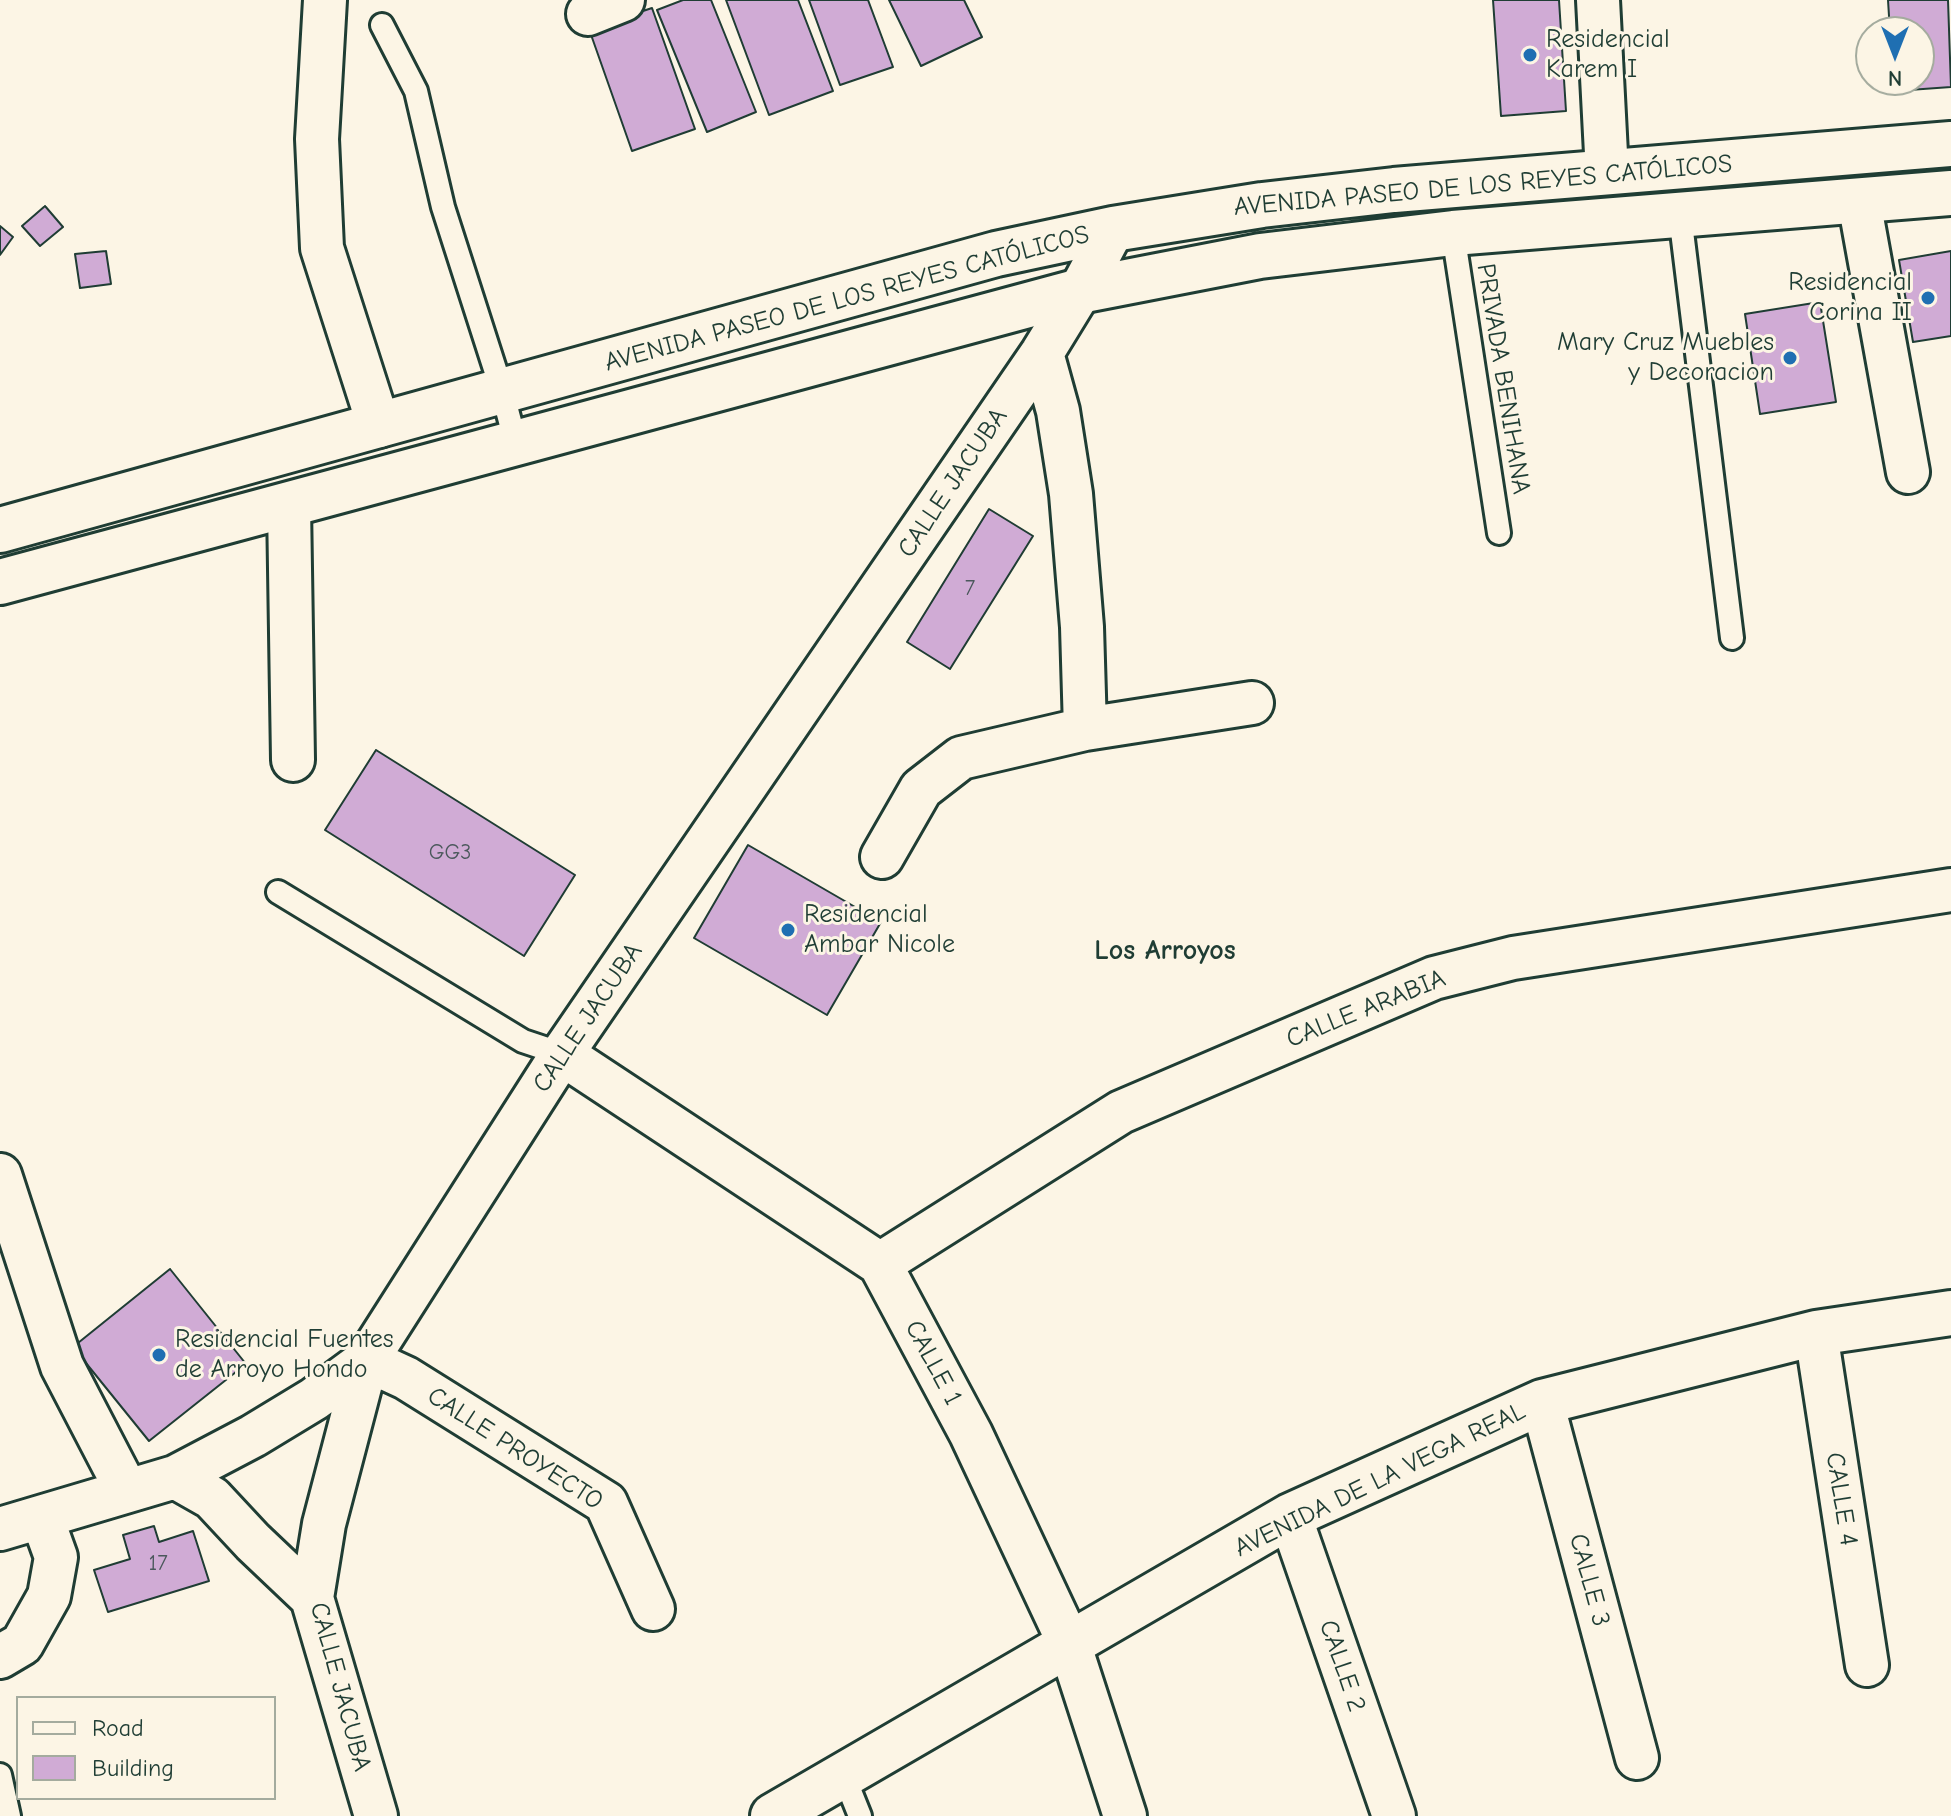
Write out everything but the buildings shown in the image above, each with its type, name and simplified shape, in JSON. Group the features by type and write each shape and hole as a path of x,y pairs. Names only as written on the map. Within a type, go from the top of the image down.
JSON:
{"main road":[{"name":"AVENIDA PASEO DE LOS REYES CATÓLICOS","path":"0,530 996,254 1113,229 1262,205 1445,185 1951,144"},
{"name":"AVENIDA PASEO DE LOS REYES CATÓLICOS","path":"0,582 1080,291 1260,256 1453,233 1951,193"},
{"path":"185,479 201,528"},
{"name":"AVENIDA DE LA VEGA REAL","path":"773,1816 1290,1516 1542,1402 1816,1333 1951,1313"}],"street":[{"path":"325,0 317,139 322,248 379,426"},
{"path":"1598,0 1607,173"},
{"path":"1445,185 1453,233"},
{"path":"1859,201 1908,472"},
{"name":"CALLE JACUBA","path":"376,1816 312,1598 324,1524 367,1360 562,1054 1042,353 1113,229"},
{"path":"1042,353 1058,411 1071,494 1082,627 1085,729"},
{"path":"289,505 293,760"},
{"path":"882,857 921,789 961,758 1085,729 1252,703"},
{"name":"CALLE ARABIA","path":"880,1264 1121,1112 1434,978 1513,958 1951,890"},
{"name":"CALLE 1","path":"562,1054 880,1264 971,1434 1069,1643 1125,1816"},
{"path":"0,1175 62,1366 127,1491"},
{"name":"CALLE 4","path":"1816,1333 1867,1665"},
{"path":"0,1529 175,1477 253,1436 314,1399 367,1360"},
{"name":"CALLE PROYECTO","path":"367,1360 406,1378 606,1503 653,1609"},
{"name":"CALLE 3","path":"1542,1402 1637,1758"},
{"path":"175,1477 212,1498 312,1598"},
{"name":"CALLE 2","path":"1290,1516 1394,1816"},
{"path":"0,1657 22,1644 49,1596 56,1557 42,1518"}],"lane":[{"path":"382,25 416,91 443,207 516,444"},
{"path":"1680,215 1732,638"},
{"name":"PRIVADA BENIHANA","path":"1453,233 1499,533"},
{"path":"278,892 523,1041 562,1054"},
{"path":"0,1775 9,1816"},
{"path":"844,1776 860,1816"}],"place":[{"name":"Residencial Karem I","path":"1530,55"},
{"name":"Residencial Corina II","path":"1928,298"},
{"name":"Mary Cruz Muebles y Decoracion","path":"1790,358"},
{"name":"Residencial Ambar Nicole","path":"788,930"},
{"name":"Residencial Fuentes de Arroyo Hondo","path":"159,1355"}],"district":[{"name":"Los Arroyos","path":"1165,951"}]}
